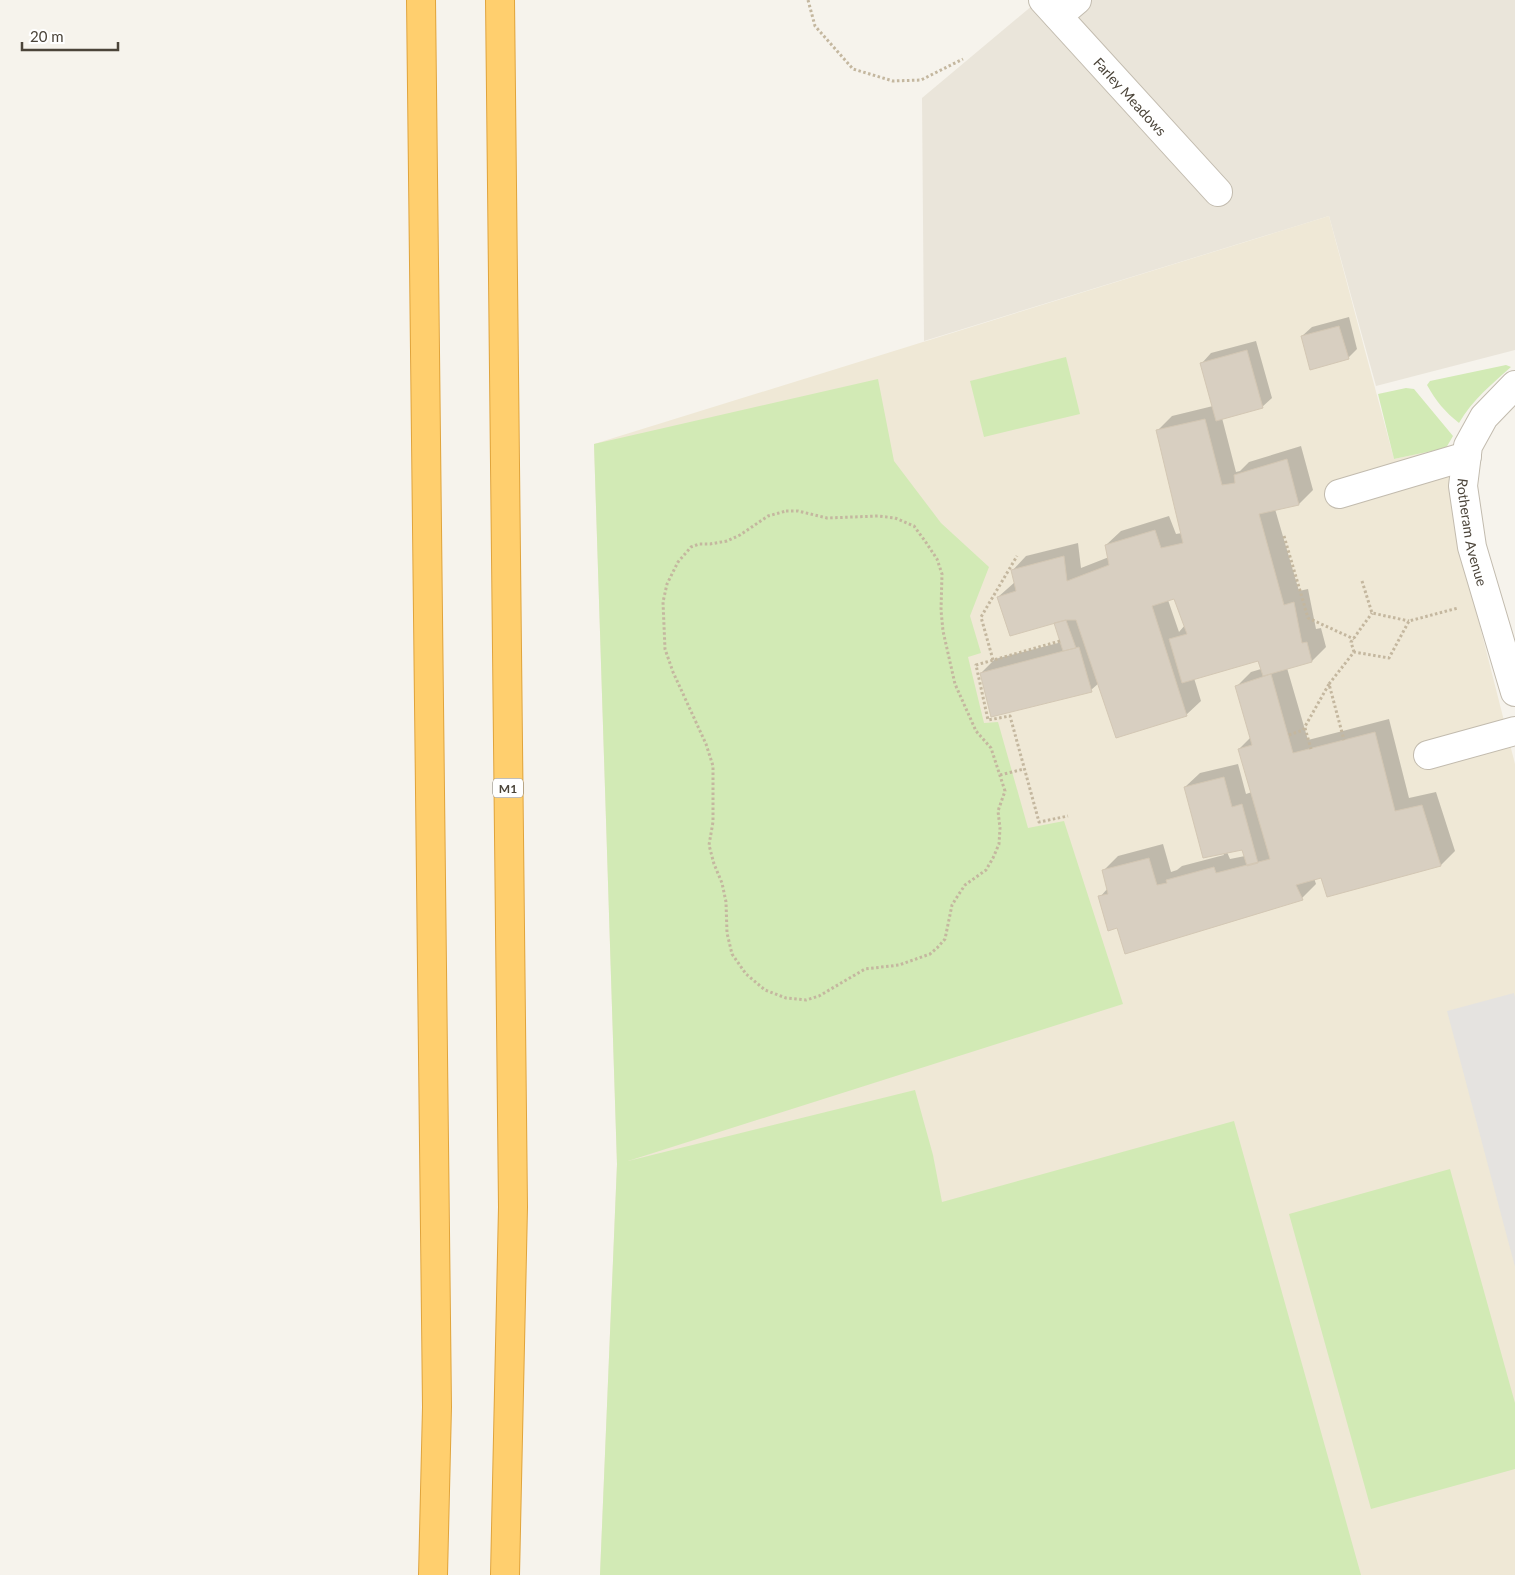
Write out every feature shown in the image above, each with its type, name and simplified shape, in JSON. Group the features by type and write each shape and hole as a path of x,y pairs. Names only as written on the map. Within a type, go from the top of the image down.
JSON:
{"highway":[{"path":"421,0 437,1407 434,1575"},
{"name":"M1","path":"500,0 513,1207 505,1575"}],"street":[{"name":"Farley Meadows","path":"1060,5 1218,192"},
{"name":"Rotheram Avenue","path":"1515,384 1484,417 1468,446 1463,486 1472,547 1515,692"},
{"path":"1339,494 1467,456"},
{"path":"1428,755 1515,731"}],"path":[{"path":"808,0 815,26 853,69 892,81 921,80 963,59"},
{"path":"798,511 827,518 878,516 895,518 914,526 937,559 942,574 941,610 943,631 955,684 976,731 991,748 1000,775 1004,791 998,811 999,844 986,870 965,885 952,905 945,939 930,954 899,965 865,969 819,996 806,1000 786,998 765,990 746,974 732,954 727,933 726,902 722,883 709,845 713,813 713,766 706,744 673,672 666,649 663,602 667,584 678,562 690,547 698,544 727,541 740,535 768,516 786,512 798,511"},
{"path":"1284,536 1308,618 1354,639"},
{"path":"994,660 982,618 1017,556"},
{"path":"1362,581 1372,613"},
{"path":"1372,613 1409,621 1488,600"},
{"path":"1354,652 1351,642 1372,613"},
{"path":"1354,652 1389,658 1409,621"},
{"path":"1060,641 976,665 988,720 1010,716 1039,822 1068,816"},
{"path":"1289,735 1303,730 1329,684 1354,652"},
{"path":"1329,684 1344,740"},
{"path":"1304,727 1311,749"},
{"path":"1000,775 1024,769"}],"shaded area":[{"path":"1039,0 1515,0 1515,350 1376,386 1329,216 924,341 922,98"},
{"path":"1329,216 1394,459 1454,446 1449,486 1457,536 1515,764 1515,1575 600,1575 617,1164 594,444"},
{"path":"1514,993 1515,997 1515,1267 1447,1011"}],"green space":[{"path":"1066,357 1080,414 984,437 970,381"},
{"path":"1506,365 1511,367 1476,400 1459,423 1441,406 1427,385 1430,381"},
{"path":"878,379 894,461 941,523 989,567 970,616 981,653 968,657 984,723 998,722 1028,828 1064,821 1123,1004 628,1161 915,1090 933,1155 942,1202 1234,1121 1361,1575 600,1575 617,1164 594,444"},
{"path":"1406,388 1414,389 1453,436 1446,448 1394,459 1378,394"},
{"path":"1450,1169 1515,1403 1515,1469 1371,1509 1289,1214"}],"building":[{"path":"1339,326 1349,359 1310,370 1301,336"},
{"path":"1247,350 1263,408 1216,421 1200,363"},
{"path":"1205,419 1222,485 1235,483 1234,475 1287,459 1299,505 1259,514 1284,605 1294,602 1302,643 1307,642 1312,662 1263,676 1258,661 1182,683 1169,639 1187,634 1174,599 1152,606 1187,716 1116,738 1076,620 1066,620 1010,636 997,597 1016,591 1011,570 1064,556 1067,581 1109,565 1105,545 1155,530 1161,548 1183,543 1156,430"},
{"path":"1066,620 1076,648 1063,651 1054,623"},
{"path":"1079,647 1092,692 991,717 980,673"},
{"path":"1271,674 1293,753 1375,732 1395,811 1422,805 1441,866 1327,897 1321,878 1296,885 1303,900 1125,954 1117,928 1108,931 1098,896 1108,894 1102,870 1149,858 1157,885 1167,883 1166,880 1214,867 1216,873 1270,859 1238,749 1252,745 1235,686"},
{"path":"1224,777 1232,807 1242,804 1258,863 1247,866 1242,850 1203,858 1184,787"}]}
